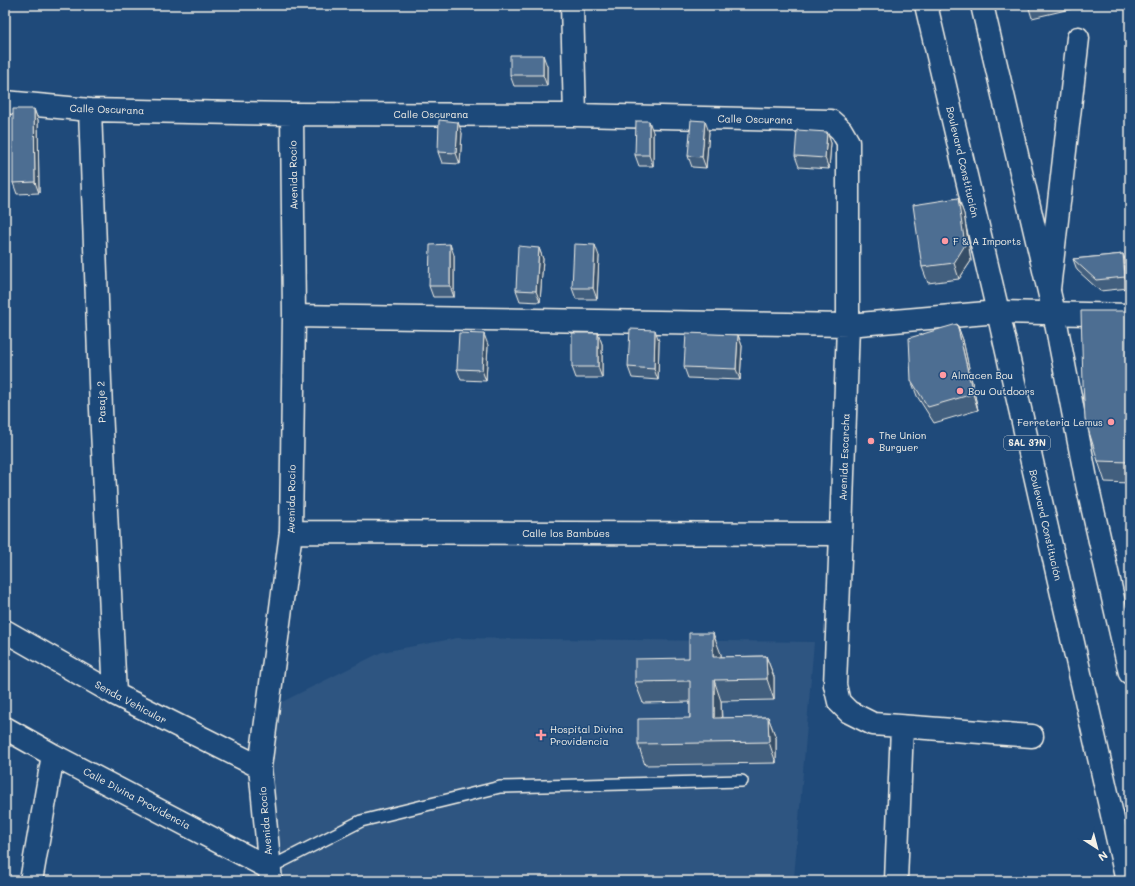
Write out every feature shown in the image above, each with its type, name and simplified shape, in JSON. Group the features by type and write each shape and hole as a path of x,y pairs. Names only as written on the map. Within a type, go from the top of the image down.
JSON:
{"main road":[{"path":"572,5 575,114"},
{"name":"Boulevard Constitución","path":"926,5 998,312 1127,881"},
{"path":"982,5 1054,313 1087,484 1130,673"},
{"path":"1049,292 1078,38"},
{"name":"Calle Oscurana","path":"5,102 90,110 292,114 575,114 831,121 841,130 848,142"},
{"name":"Pasaje 2","path":"90,110 101,409 115,694"},
{"name":"Avenida Rocío","path":"270,874 260,767 291,532 294,316 292,114"},
{"name":"Avenida Escarcha","path":"848,142 848,326 835,685 839,702 849,712 873,724 1032,736"},
{"path":"294,316 848,326 998,312 1130,315"},
{"name":"Calle los Bambúes","path":"291,532 841,534"},
{"name":"Senda Vehicular","path":"5,631 115,694 260,767"},
{"path":"896,881 902,727"},
{"name":"Calle Divina Providencia","path":"5,728 270,874"},
{"path":"31,881 53,755"}],"lane":[{"path":"270,874 361,821 500,787 742,781"}],"shaded area":[{"name":"Hospital Divina Providencia","path":"457,638 814,642 794,878 751,881 284,881 270,768 282,702 382,652"}],"building":[{"path":"510,55 543,55 543,75 510,75"},
{"path":"13,109 34,109 35,182 13,183"},
{"path":"439,120 458,122 456,153 438,152"},
{"path":"691,120 705,121 702,157 688,156"},
{"path":"636,121 649,121 649,155 635,155"},
{"path":"797,130 827,132 825,158 795,156"},
{"name":"F & A Imports","path":"958,198 965,245 954,263 922,267 913,205"},
{"path":"450,244 450,286 429,286 430,245"},
{"path":"574,244 595,245 593,288 572,288"},
{"path":"518,246 539,248 536,291 516,290"},
{"path":"1123,254 1125,277 1096,280 1073,259"},
{"name":"Ferreteria Lemus","path":"1081,311 1130,311 1130,462 1098,461 1085,419"},
{"name":"Almacen Bou","path":"957,324 973,394 928,407 911,380 909,338"},
{"path":"630,329 655,330 654,369 628,367"},
{"path":"459,333 484,334 482,370 457,369"},
{"path":"572,333 598,333 598,367 572,367"},
{"path":"686,333 738,335 736,369 684,367"},
{"path":"689,633 713,633 713,657 766,656 767,679 714,680 714,718 768,717 769,742 638,744 638,719 690,718 690,681 635,682 635,659 689,658"}],"place":[{"name":"F & A Imports","path":"945,241"},
{"name":"Almacen Bou","path":"943,375"},
{"name":"Bou Outdoors","path":"960,391"},
{"name":"Ferreteria Lemus","path":"1111,422"},
{"name":"The Union Burguer","path":"871,441"},
{"name":"Hospital Divina Providencia","path":"541,735"}]}
